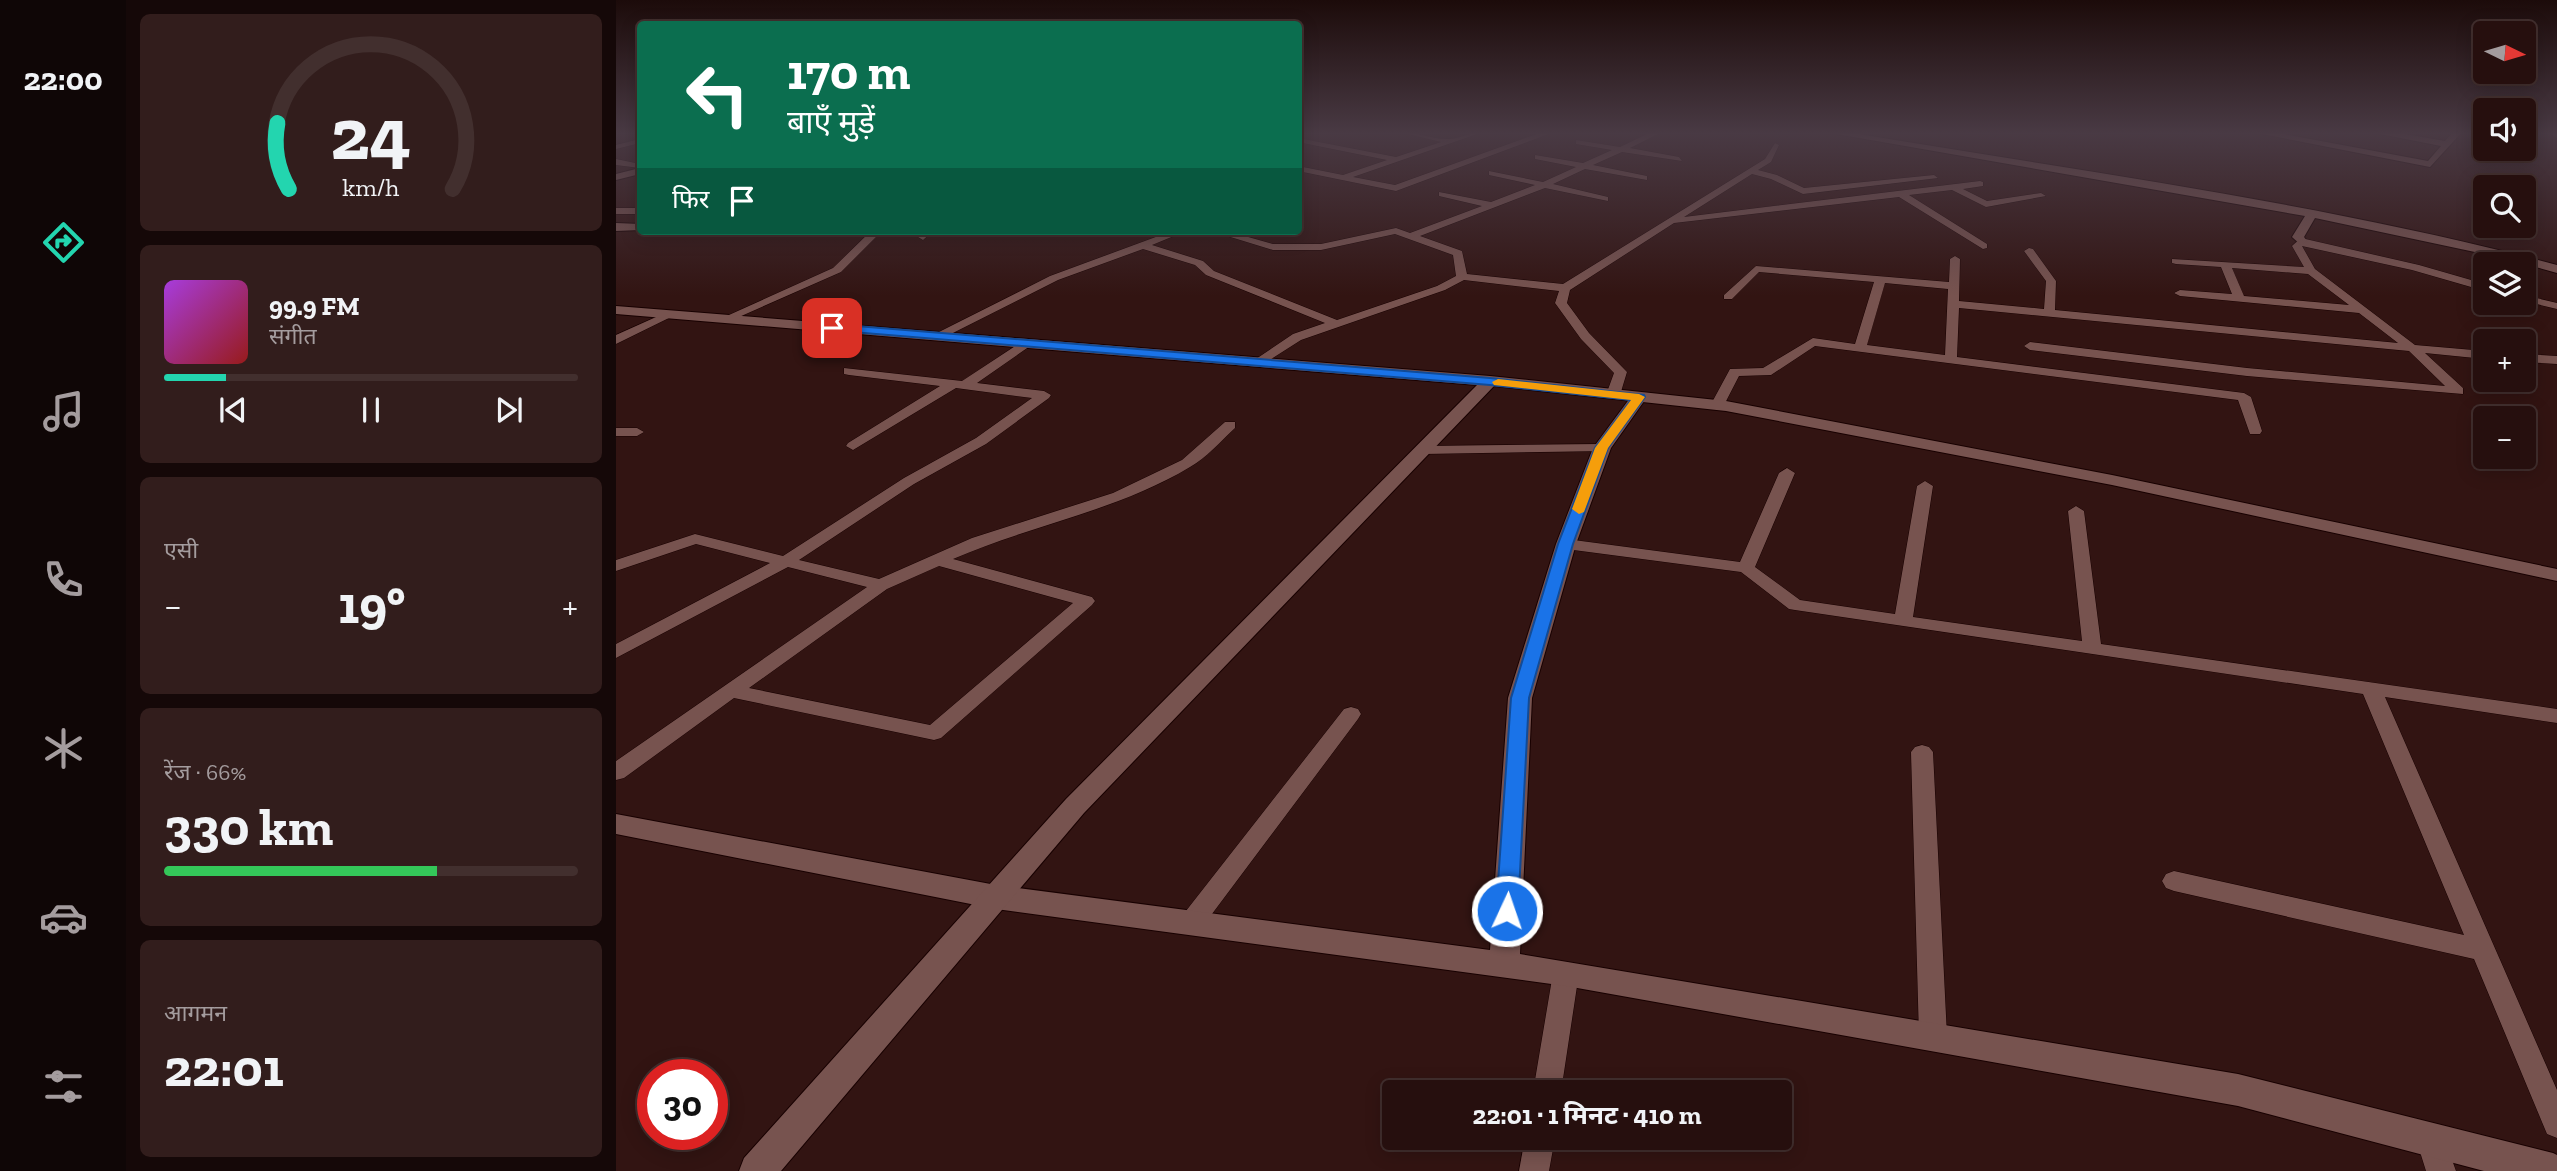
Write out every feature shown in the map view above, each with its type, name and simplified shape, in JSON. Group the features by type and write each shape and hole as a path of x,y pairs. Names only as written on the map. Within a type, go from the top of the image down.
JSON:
{"street":[{"path":"2151,187 2312,214 2505,255 2557,269"},
{"path":"2301,242 2298,237 2312,214"},
{"path":"616,227 637,227"},
{"path":"616,310 1260,362 1717,405 2112,480 2557,575"},
{"path":"757,1171 1075,806 1490,382"},
{"path":"1504,964 1520,698 1566,544 1602,448 1639,397"},
{"path":"616,824 996,897 1566,972 2238,1090 2553,1171"}],"lane":[{"path":"1411,236 1540,187"},
{"path":"1551,187 1605,199"},
{"path":"1260,362 1297,337 1441,288 1462,277 1566,288 1726,187"},
{"path":"1794,187 1803,191 1847,187"},
{"path":"1672,221 1963,187"},
{"path":"1955,188 1986,204 2041,196"},
{"path":"1442,194 1491,205"},
{"path":"1902,195 1983,246"},
{"path":"616,211 637,211"},
{"path":"1230,235 1273,247 1321,247 1396,231 1458,253 1462,277"},
{"path":"726,319 837,270 873,235"},
{"path":"937,336 1054,278 1170,235"},
{"path":"2030,346 2247,372 2458,391 2416,351 2311,271 2297,246 2301,242 2415,267 2473,284"},
{"path":"1142,245 1199,263 1210,273 1337,324"},
{"path":"2029,251 2051,281 2049,314"},
{"path":"1951,361 1955,259"},
{"path":"2176,261 2311,271"},
{"path":"2225,265 2239,298"},
{"path":"1728,297 1756,269 1954,286"},
{"path":"1860,348 1880,280"},
{"path":"1566,288 1561,303 1585,336 1621,372 1613,395"},
{"path":"2180,293 2362,310"},
{"path":"2536,301 2557,306"},
{"path":"1953,304 2416,351 2473,354"},
{"path":"616,340 669,314"},
{"path":"1717,405 1735,372 1766,372 1813,342 2244,397 2255,431"},
{"path":"852,446 1026,344"},
{"path":"2536,359 2557,360"},
{"path":"616,652 786,561 909,481 981,441 1044,395 849,371"},
{"path":"616,772 881,585 978,542 1119,496 1187,463 1230,425"},
{"path":"616,432 637,432"},
{"path":"1423,450 1602,448"},
{"path":"1746,568 1787,473"},
{"path":"1903,621 1924,486"},
{"path":"2076,510 2092,648"},
{"path":"616,566 695,539 881,585"},
{"path":"1566,544 1746,568 1795,605 2557,716"},
{"path":"731,691 934,733 1086,601 937,560"},
{"path":"2371,689 2557,1124"},
{"path":"1191,923 1351,714"},
{"path":"1922,752 1933,1037"},
{"path":"2174,881 2483,950"},
{"path":"1549,1080 1566,972"},
{"path":"2431,1139 2441,1171"},
{"path":"1534,1171 1538,1150"}],"slow traffic":[{"path":"1498,382 1639,397 1602,448 1579,509"}],"route":[{"path":"832,328 1490,382 1639,397 1602,448 1566,544 1520,698 1507,911"}]}
